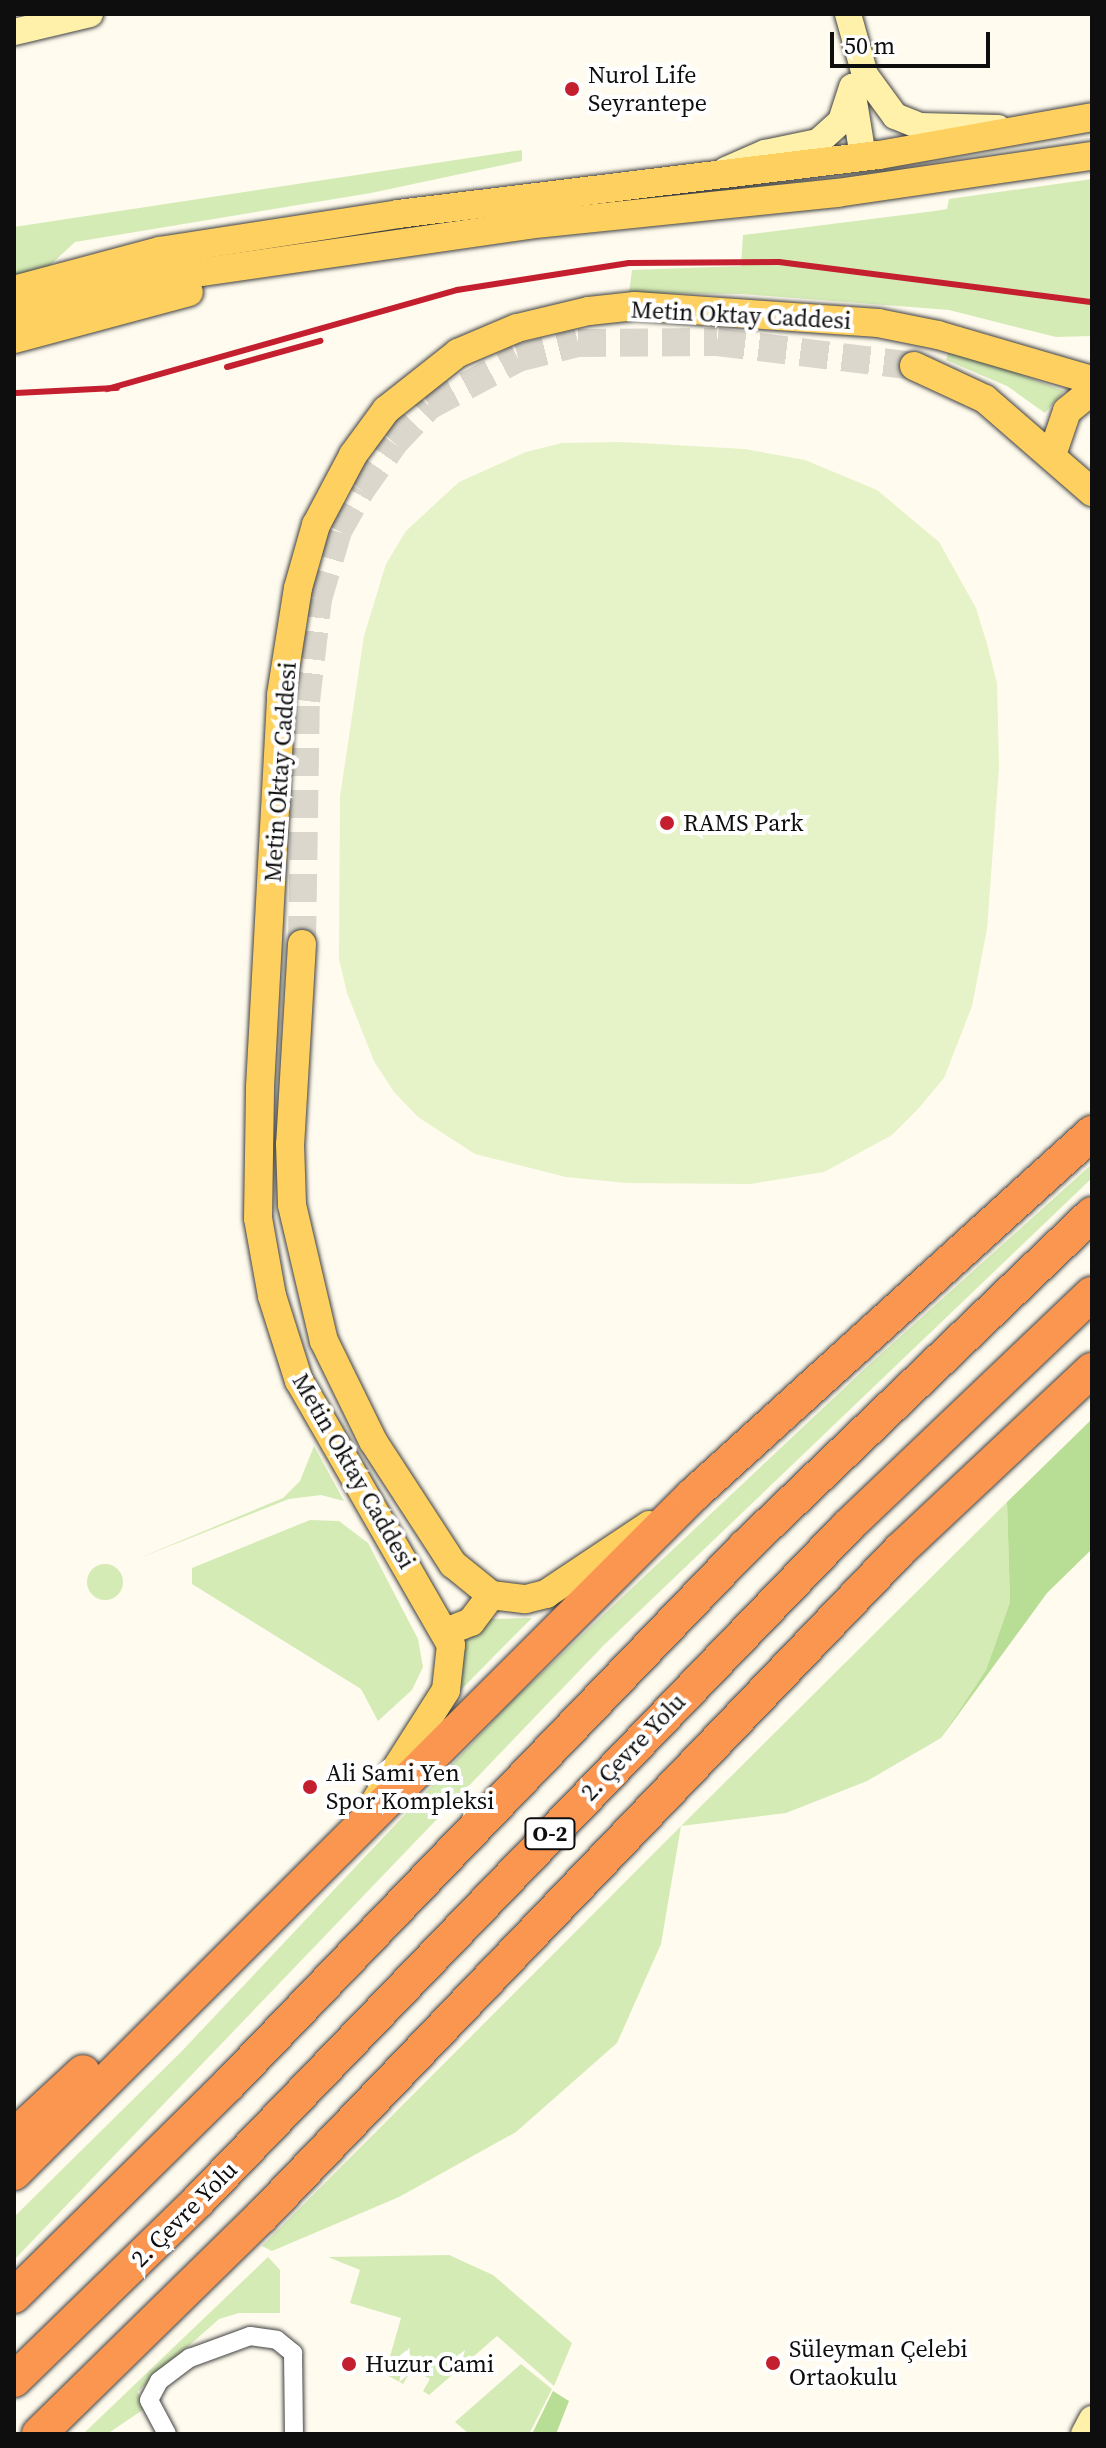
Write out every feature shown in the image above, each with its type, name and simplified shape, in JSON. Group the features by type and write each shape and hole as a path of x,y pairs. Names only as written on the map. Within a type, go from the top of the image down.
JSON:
{"highway":[{"path":"14,2173 693,1495 1092,1133"},
{"name":"O-2","path":"14,2296 239,2073 745,1547 1092,1214"},
{"name":"2. Çevre Yolu","path":"14,2380 199,2200 847,1527 1092,1294"},
{"path":"39,2434 262,2216 900,1550 1092,1370"},
{"path":"14,2136 188,1970 251,1918 302,1886"}],"main road":[{"path":"14,290 160,251 398,214 863,157 1092,117"},
{"path":"14,317 168,277 313,259 527,225 868,189 1092,156"},
{"path":"863,157 868,189"},
{"path":"14,339 313,259"},
{"name":"Metin Oktay Caddesi","path":"360,1827 446,1690 452,1658 446,1632 299,1381 272,1296 258,1218 259,1100 281,695 298,588 316,525 353,455 386,410 458,353 517,328 589,311 635,306 878,323 938,335 1092,380"},
{"path":"914,366 985,399 1088,486"},
{"path":"1052,455 1067,411 1092,391"},
{"name":"Metin Oktay Caddesi","path":"302,944 290,1172 309,1292 329,1353 373,1441 453,1564 491,1595"},
{"path":"446,1632 471,1622 491,1595 526,1599 546,1594 693,1495"}],"street":[{"path":"14,32 90,14"},
{"path":"848,14 853,44 852,87 863,157"},
{"path":"853,44 874,92 895,116 920,126 1009,130"},
{"path":"716,176 765,153 818,142 841,121 852,87"},
{"path":"167,2434 149,2400 159,2381 190,2358 250,2336 277,2340 293,2353 294,2434"},
{"path":"1084,2434 1092,2419"}],"green space":[{"path":"522,150 522,161 371,193 75,242 47,268 14,279 14,227"},
{"path":"1092,179 1092,336 1056,337 949,310 742,294 629,293 632,270 741,266 743,235 935,211 947,209 949,199"},
{"path":"949,351 1064,391 1045,413 1007,386 946,360"},
{"name":"RAMS Park","path":"622,442 744,449 805,460 877,490 939,542 976,608 987,644 997,683 999,767 987,929 972,1006 944,1078 918,1109 892,1135 824,1172 750,1184 627,1183 566,1177 475,1154 418,1117 394,1092 374,1061 347,993 339,959 340,797 364,636 386,564 406,531 459,482 526,452 562,443"},
{"path":"1092,1164 1092,1178 604,1645 14,2260 14,2217 181,2052 512,1701 872,1362"},
{"path":"1092,1419 1092,1549 1047,1593 941,1738 986,1670 1010,1602 1007,1502"},
{"path":"314,1446 344,1501 321,1495 289,1499 137,1559 283,1498 300,1481"},
{"path":"1007,1502 1010,1602 986,1670 941,1738 867,1781 786,1813 681,1826"},
{"path":"310,1520 339,1521 368,1543 418,1639 423,1667 412,1690 378,1721 361,1689 192,1584 192,1568"},
{"path":"105,1564 117,1570 123,1582 117,1594 105,1600 93,1594 87,1582 93,1570"},
{"path":"532,1618 458,1693 462,1644 490,1619"},
{"path":"681,1826 661,1944 617,2043 516,2132 399,2197 272,2251 262,2246"},
{"path":"449,2255 493,2275 572,2343 554,2386 497,2336 429,2395 423,2391 430,2379 412,2369 403,2384 385,2374 401,2318 350,2303 360,2270 328,2257"},
{"path":"268,2257 280,2270 280,2313 239,2313 219,2319 137,2392 147,2407 107,2434 83,2434"},
{"path":"521,2364 552,2389 529,2434 469,2434 455,2422"},
{"path":"553,2391 569,2401 556,2434 532,2434"}],"tunnel":[{"path":"302,944 306,701 318,599 338,531 361,490 394,443 429,406 518,358 578,343 717,342 914,366"}],"railway":[{"path":"107,389 457,290 629,263 779,262 1092,302"},
{"path":"227,367 320,341"},
{"path":"14,393 117,388"}],"place":[{"name":"Nurol Life Seyrantepe","path":"572,89"},
{"name":"RAMS Park","path":"667,823"},
{"name":"Ali Sami Yen Spor Kompleksi","path":"310,1787"},
{"name":"Süleyman Çelebi Ortaokulu","path":"773,2363"},
{"name":"Huzur Cami","path":"349,2364"}]}
